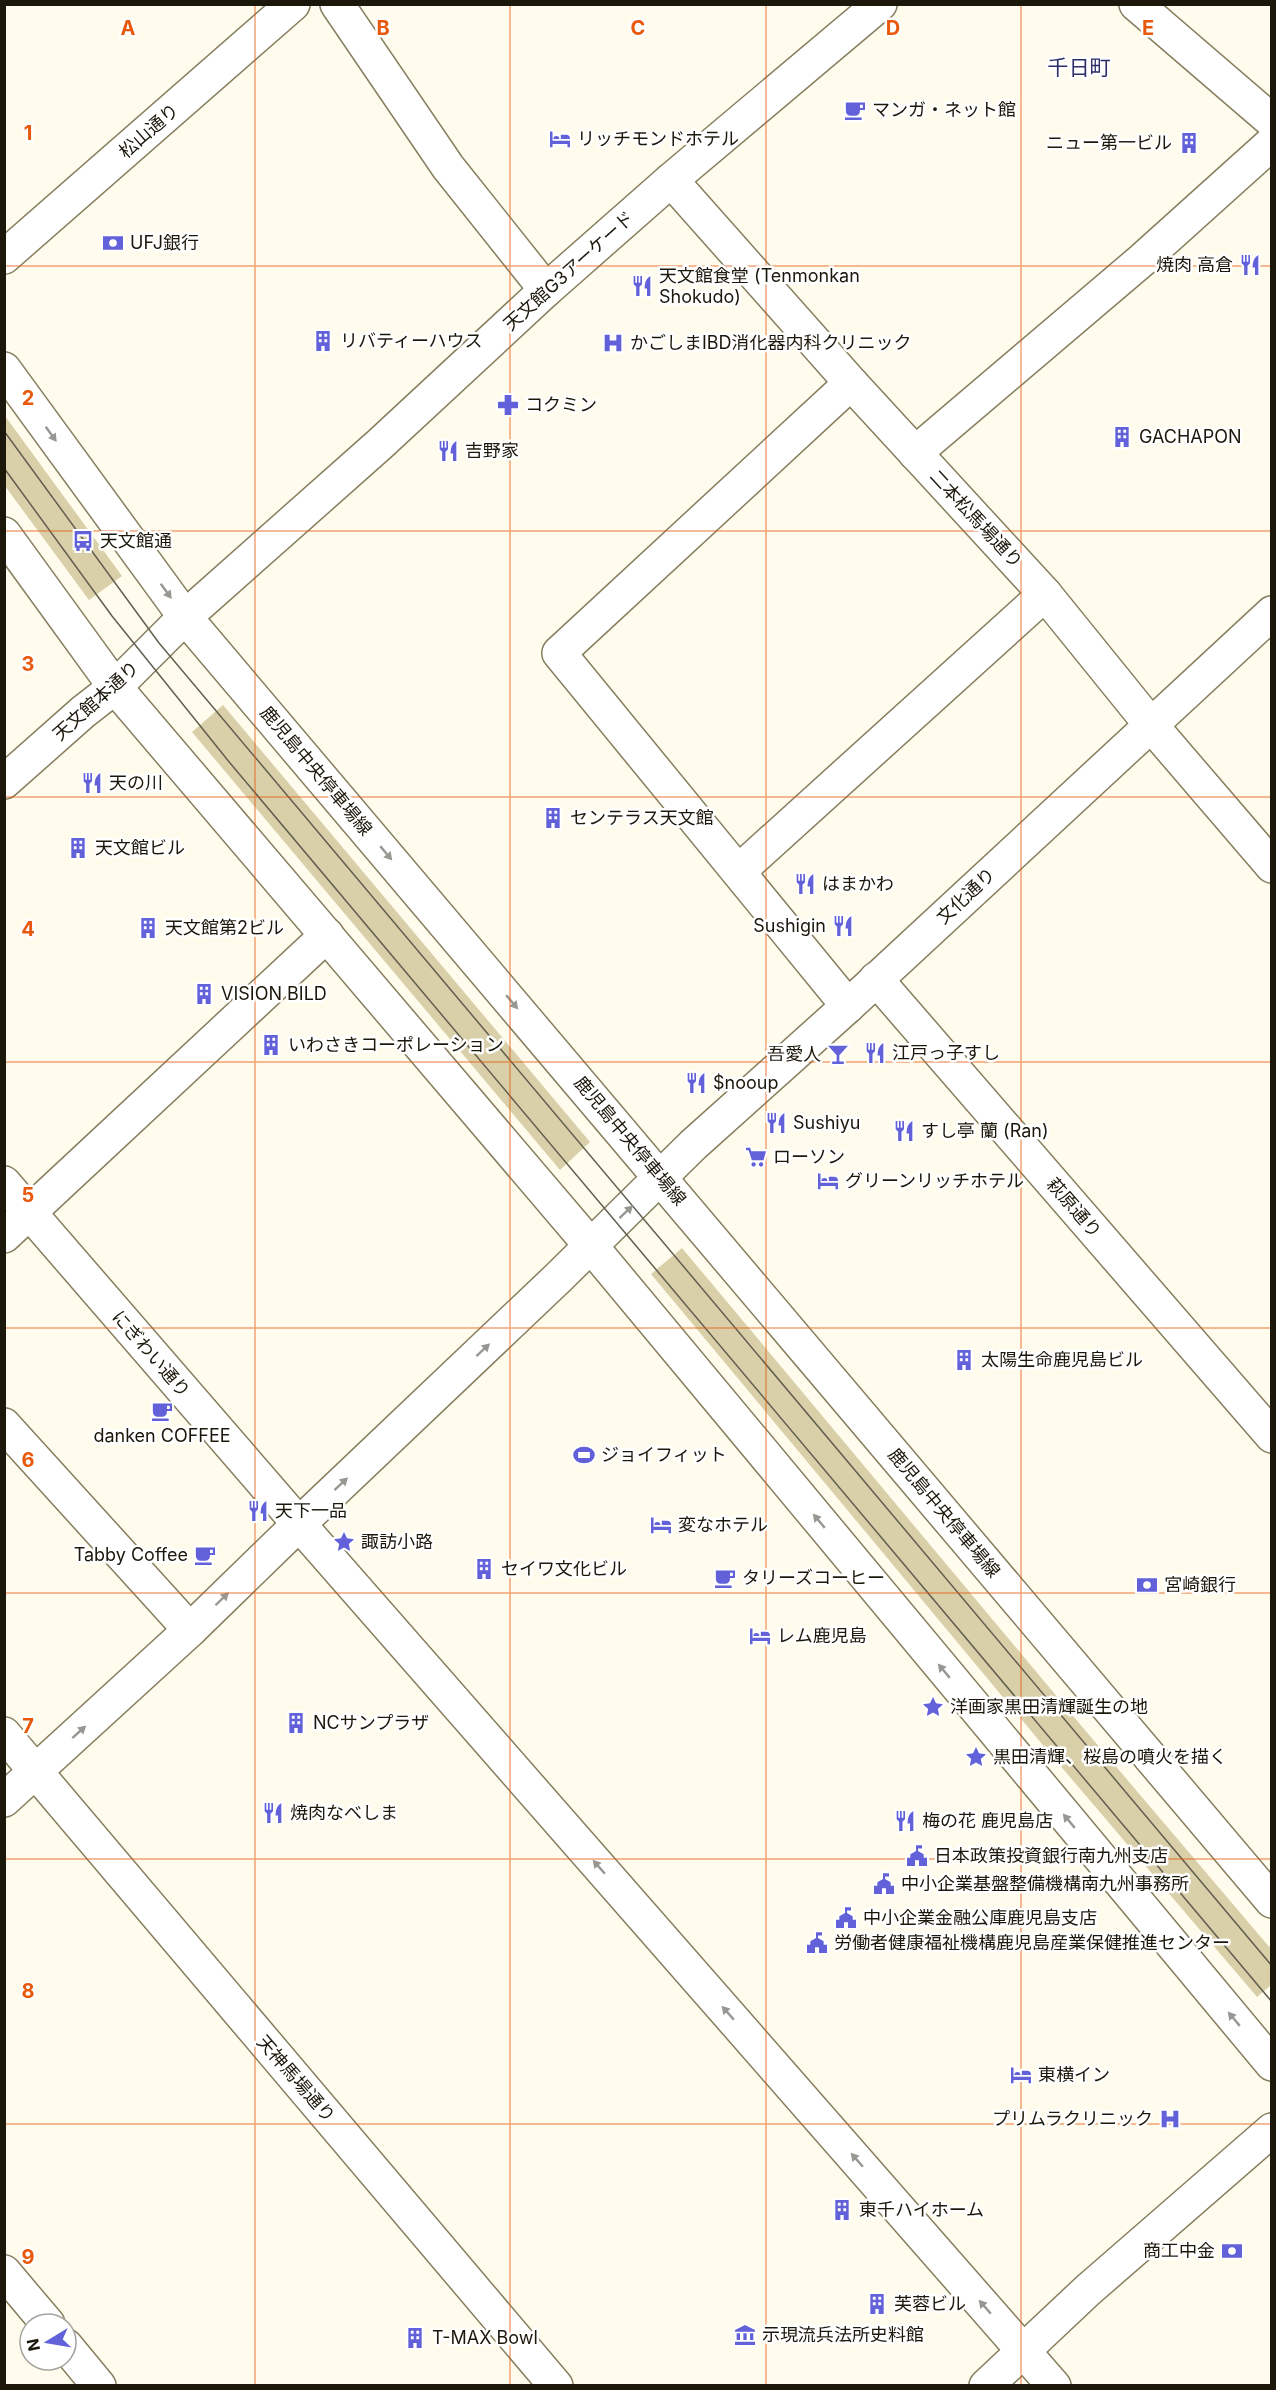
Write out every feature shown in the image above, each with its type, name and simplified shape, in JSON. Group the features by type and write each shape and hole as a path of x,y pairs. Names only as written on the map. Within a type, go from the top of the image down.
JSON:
{"street":[{"path":"337,4 448,167 546,290"},
{"name":"天文館G3アーケード","path":"185,617 380,444 546,290 671,180 880,4"},
{"path":"1136,4 1272,121"},
{"name":"松山通り","path":"4,257 283,8"},
{"path":"915,453 1142,260 1272,143"},
{"name":"二本松馬場通り","path":"671,180 851,383 1045,594 1151,725 1272,866"},
{"name":"鹿児島中央停車場線","path":"4,369 185,617 1272,1901"},
{"path":"848,1006 559,653 851,383"},
{"path":"4,534 115,687 591,1246 1272,2064"},
{"path":"739,871 1045,594"},
{"name":"文化通り","path":"4,1800 190,1630 661,1177 1272,613"},
{"name":"天文館本通り","path":"4,782 83,712 115,687 185,617"},
{"path":"4,1236 327,935"},
{"name":"萩原通り","path":"876,979 1272,1436"},
{"name":"にぎわい通り","path":"4,1183 299,1524 1054,2385"},
{"path":"4,1425 190,1630"},
{"name":"天神馬場通り","path":"4,1734 556,2385"},
{"path":"987,2385 1088,2290 1272,2130"},
{"path":"4,2272 38,2312"},
{"path":"78,2360 99,2385"}],"shaded area":[{"path":"5,416 122,576 89,600 5,486"},
{"path":"223,705 590,1142 560,1170 192,732"},
{"path":"682,1248 1271,1949 1271,1985 1257,1997 1047,1750 651,1274"}],"tram line":[{"path":"4,431 159,643 1272,1966"},
{"path":"4,468 112,616 230,763 1272,2002"}],"place":[{"name":"マンガ・ネット館","path":"855,110"},
{"name":"リッチモンドホテル","path":"560,139"},
{"name":"ニュー第一ビル","path":"1189,143"},
{"name":"UFJ銀行","path":"113,243"},
{"name":"焼肉 高倉","path":"1250,265"},
{"name":"天文館食堂 (Tenmonkan Shokudo)","path":"642,286"},
{"name":"リバティーハウス","path":"323,341"},
{"name":"かごしまIBD消化器内科クリニック","path":"613,343"},
{"name":"コクミン","path":"508,405"},
{"name":"GACHAPON","path":"1122,437"},
{"name":"吉野家","path":"448,451"},
{"name":"天文館通","path":"83,541"},
{"name":"天の川","path":"92,783"},
{"name":"センテラス天文館","path":"553,818"},
{"name":"天文館ビル","path":"78,848"},
{"name":"はまかわ","path":"805,884"},
{"name":"Sushigin","path":"843,926"},
{"name":"天文館第2ビル","path":"148,928"},
{"name":"VISION BILD","path":"204,994"},
{"name":"いわさきコーポレーション","path":"271,1045"},
{"name":"江戸っ子すし","path":"875,1053"},
{"name":"吾愛人","path":"838,1054"},
{"name":"$nooup","path":"696,1083"},
{"name":"Sushiyu","path":"776,1123"},
{"name":"すし亭 蘭 (Ran)","path":"904,1131"},
{"name":"ローソン","path":"756,1157"},
{"name":"グリーンリッチホテル","path":"828,1181"},
{"name":"太陽生命鹿児島ビル","path":"964,1360"},
{"name":"danken COFFEE","path":"162,1411"},
{"name":"ジョイフィット","path":"584,1455"},
{"name":"天下一品","path":"258,1511"},
{"name":"変なホテル","path":"661,1525"},
{"name":"諏訪小路","path":"344,1542"},
{"name":"Tabby Coffee","path":"205,1555"},
{"name":"セイワ文化ビル","path":"484,1569"},
{"name":"タリーズコーヒー","path":"725,1578"},
{"name":"宮崎銀行","path":"1147,1585"},
{"name":"レム鹿児島","path":"760,1636"},
{"name":"洋画家黒田清輝誕生の地","path":"933,1707"},
{"name":"NCサンプラザ","path":"296,1723"},
{"name":"黒田清輝、桜島の噴火を描く","path":"976,1757"},
{"name":"焼肉なべしま","path":"273,1813"},
{"name":"梅の花 鹿児島店","path":"905,1821"},
{"name":"日本政策投資銀行南九州支店","path":"917,1856"},
{"name":"中小企業基盤整備機構南九州事務所","path":"884,1884"},
{"name":"中小企業金融公庫鹿児島支店","path":"846,1918"},
{"name":"労働者健康福祉機構鹿児島産業保健推進センター","path":"817,1943"},
{"name":"東横イン","path":"1021,2075"},
{"name":"プリムラクリニック","path":"1170,2119"},
{"name":"東千ハイホーム","path":"842,2210"},
{"name":"商工中金","path":"1232,2251"},
{"name":"芙蓉ビル","path":"877,2304"},
{"name":"示現流兵法所史料館","path":"745,2335"},
{"name":"T-MAX Bowl","path":"415,2338"}],"district":[{"name":"千日町","path":"1079,68"}]}
